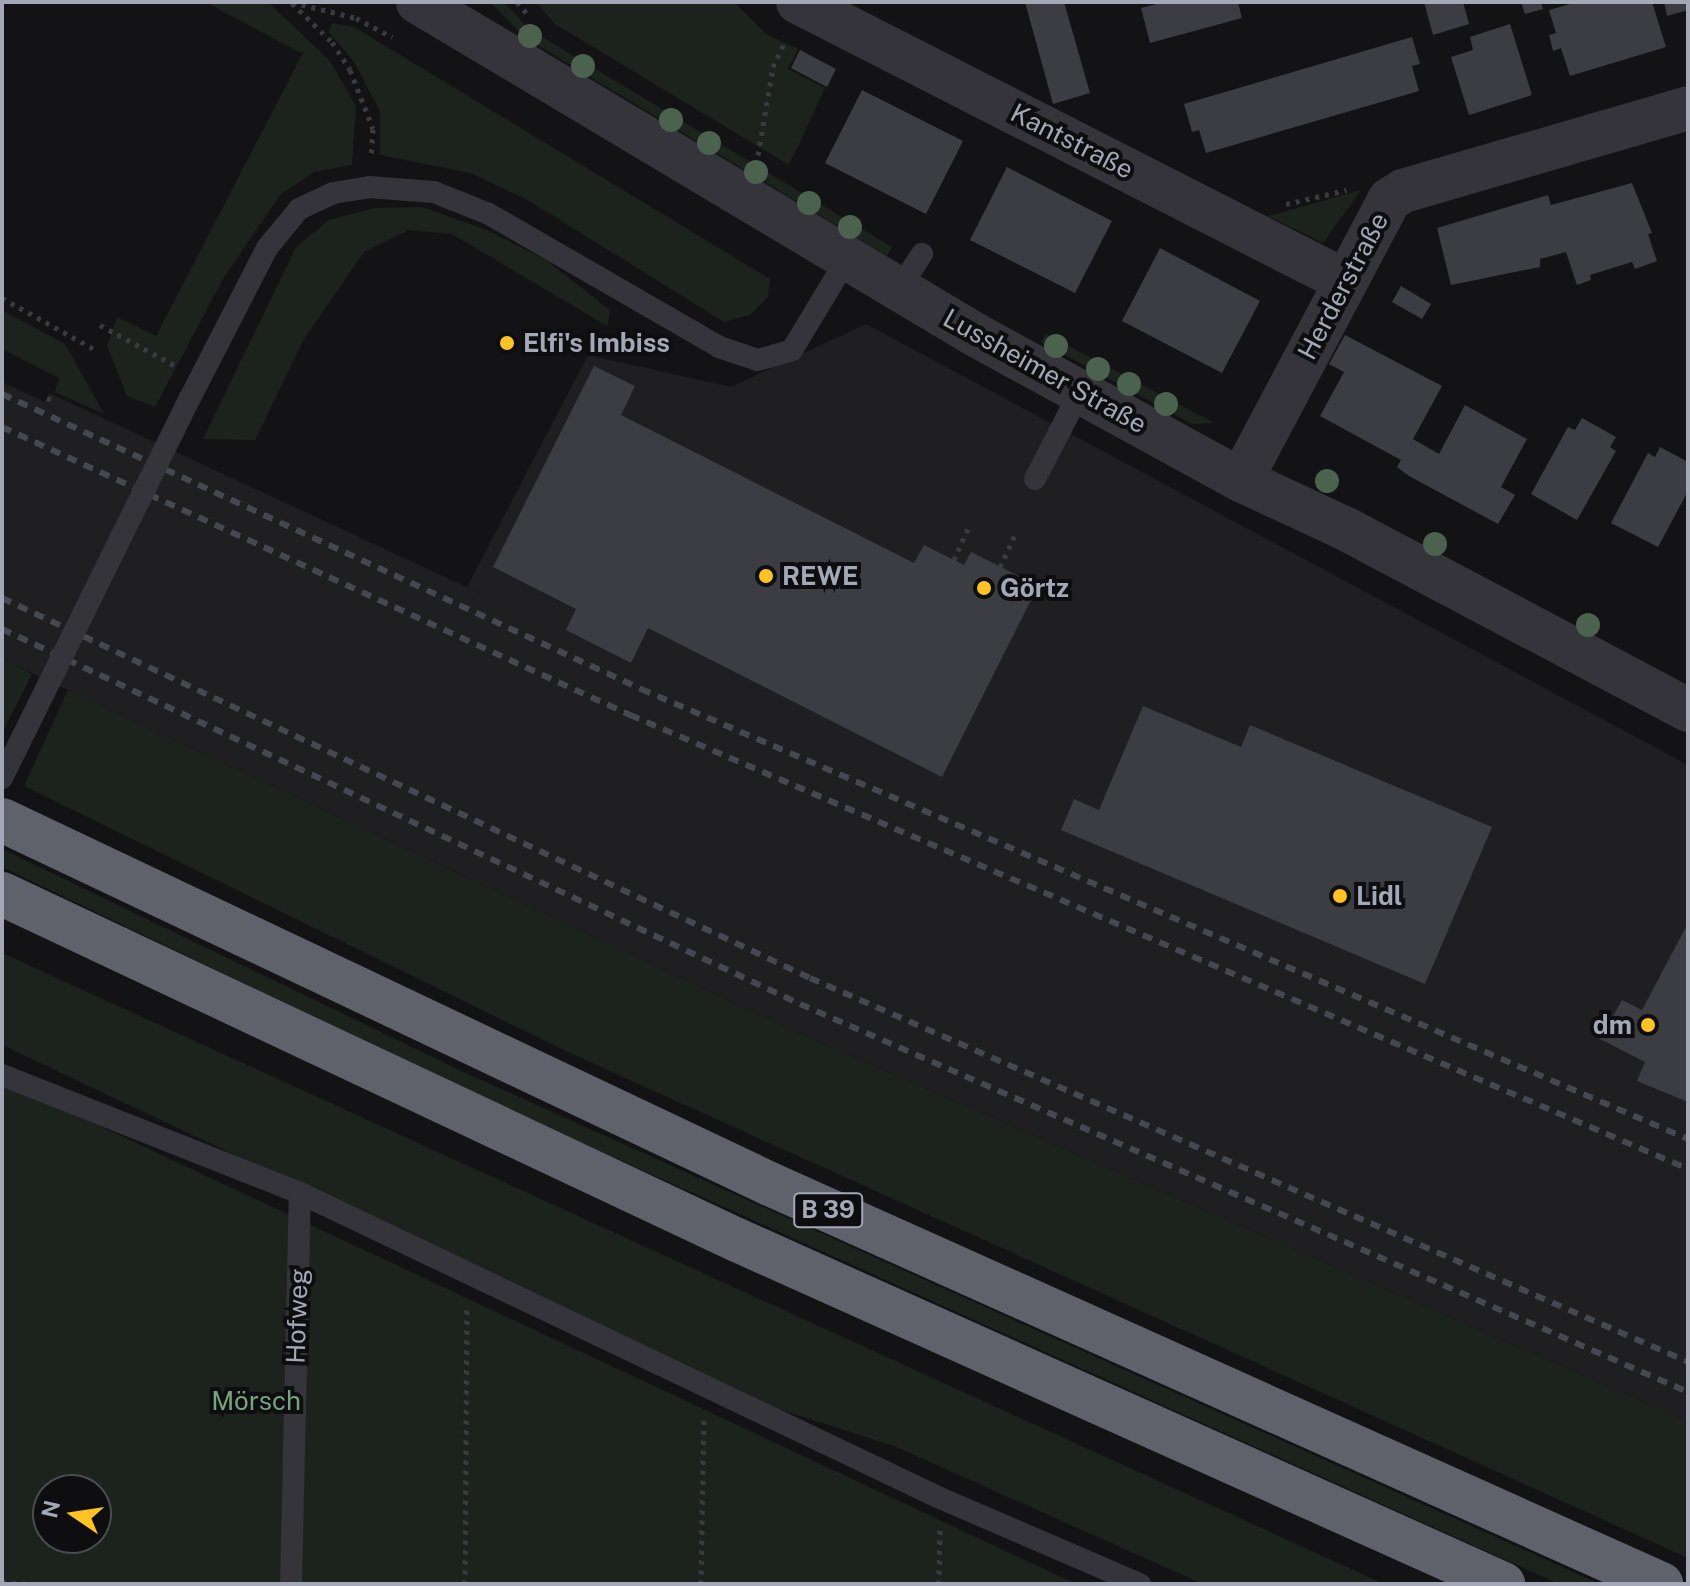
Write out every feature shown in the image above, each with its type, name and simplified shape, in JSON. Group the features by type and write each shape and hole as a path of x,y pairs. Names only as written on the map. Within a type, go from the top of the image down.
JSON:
{"highway":[{"name":"B 39","path":"2,820 770,1184 1661,1584"},
{"name":"B 39","path":"2,894 737,1240 1503,1584"}],"street":[{"name":"Lussheimer Straße","path":"418,2 847,259 910,271 1081,390 1241,480 1348,530 1688,710"},
{"name":"Kantstraße","path":"800,3 1345,281"},
{"name":"Herderstraße","path":"1241,480 1378,214 1403,191 1688,108"}],"lane":[{"path":"2,778 267,248 299,209 333,193 369,187 434,192 489,214 719,347 758,360 792,350 847,259"},
{"path":"1035,479 1081,390"},
{"path":"2,1075 300,1193 705,1383 940,1498 1140,1584"},
{"name":"Hofweg","path":"291,1584 300,1193"}],"path":[{"path":"291,2 332,42 366,101 373,129 369,187"},
{"path":"758,156 773,67 800,3"},
{"path":"1227,219 1376,183 1403,191"},
{"path":"2,298 94,349"},
{"path":"100,325 177,366"},
{"path":"954,560 968,528"},
{"path":"1000,567 1015,535"},
{"path":"465,1584 467,1270"},
{"path":"701,1584 705,1383"},
{"path":"939,1584 940,1498"},
{"path":"2,1582 29,1584"}],"shaded area":[{"path":"866,324 1688,765 1688,1421 790,1029 2,659 2,382 45,402 49,393 546,624 467,587 588,355 731,387"}],"green space":[{"path":"205,2 268,2 330,61 356,106 352,165 314,172 280,195 223,279 155,407 127,396 107,346 117,317 156,336 304,51 301,53"},
{"path":"490,2 504,2 529,29 892,247 887,256 524,37"},
{"path":"536,2 734,2 766,34 798,49 788,69 825,88 789,165 555,24"},
{"path":"332,23 354,27 770,279 768,297 750,315 724,322 526,199 470,173 380,155 380,111 354,62 329,32"},
{"path":"1361,190 1323,243 1268,216"},
{"path":"422,207 487,230 546,260 610,310 607,326 452,234 409,230 364,252 304,339 255,440 203,439 296,247 329,220 375,208"},
{"path":"2,310 65,344 104,414 55,392 59,378 2,349"},
{"path":"1046,334 1214,423 1192,424 1041,342"},
{"path":"2,659 32,674 2,733"},
{"path":"68,690 790,1029 1688,1421 1688,1558 570,1053 24,786"},
{"path":"2,849 470,1075 1600,1584 1559,1584 487,1100 2,867"},
{"path":"2,953 1384,1584 1203,1584 894,1446 760,1403 2,1045"},
{"name":"Mörsch","path":"2,1080 1076,1584 2,1584"}],"building":[{"path":"1025,2 1064,2 1090,93 1053,104"},
{"path":"1164,2 1238,2 1242,18 1150,43 1141,8"},
{"path":"1424,2 1463,2 1469,24 1433,35"},
{"path":"1521,2 1541,2 1543,9 1525,14"},
{"path":"1577,2 1652,2 1666,47 1570,76 1561,48 1553,51 1549,35 1556,33 1549,10"},
{"path":"1664,2 1688,2 1688,10 1667,16"},
{"path":"1510,24 1532,95 1469,115 1451,57 1473,50 1470,37"},
{"path":"1412,37 1420,64 1412,66 1419,91 1206,153 1199,130 1192,132 1184,104"},
{"path":"800,50 836,69 827,87 791,68"},
{"path":"862,90 963,141 926,214 825,163"},
{"path":"1007,167 1112,221 1075,293 970,240"},
{"path":"1632,183 1652,233 1648,234 1657,261 1635,269 1632,262 1590,275 1591,280 1577,285 1566,252 1540,259 1540,267 1451,285 1437,228 1548,195 1551,205"},
{"path":"1160,248 1260,301 1222,373 1122,321"},
{"path":"1401,286 1431,304 1422,319 1392,302"},
{"path":"1345,335 1442,386 1413,439 1439,454 1465,405 1527,439 1501,487 1515,495 1498,524 1409,476 1397,467 1401,460 1320,416 1344,372 1329,364"},
{"name":"REWE","path":"594,366 635,386 621,415 914,563 924,545 964,565 971,552 1038,586 942,777 648,628 631,663 566,630 576,609 493,567"},
{"path":"1582,418 1616,437 1610,447 1616,451 1577,520 1531,494 1568,427 1575,430"},
{"path":"1660,447 1688,462 1688,491 1658,547 1611,523 1648,453 1655,457"},
{"name":"Lidl","path":"1143,706 1241,747 1250,725 1492,827 1425,984 1061,830 1074,799 1099,810"},
{"name":"dm","path":"1688,923 1688,1102 1637,1081 1645,1062 1600,1039 1622,1000 1642,1010"}],"railway":[{"path":"2,394 641,689 1688,1139"},
{"path":"2,427 630,715 1688,1169"},
{"path":"2,598 810,978 1688,1362"},
{"path":"2,629 800,1004 1688,1392"}],"place":[{"name":"Elfi's Imbiss","path":"507,343"},
{"name":"REWE","path":"766,576"},
{"name":"Görtz","path":"984,588"},
{"name":"Lidl","path":"1340,896"},
{"name":"dm","path":"1648,1025"}]}
